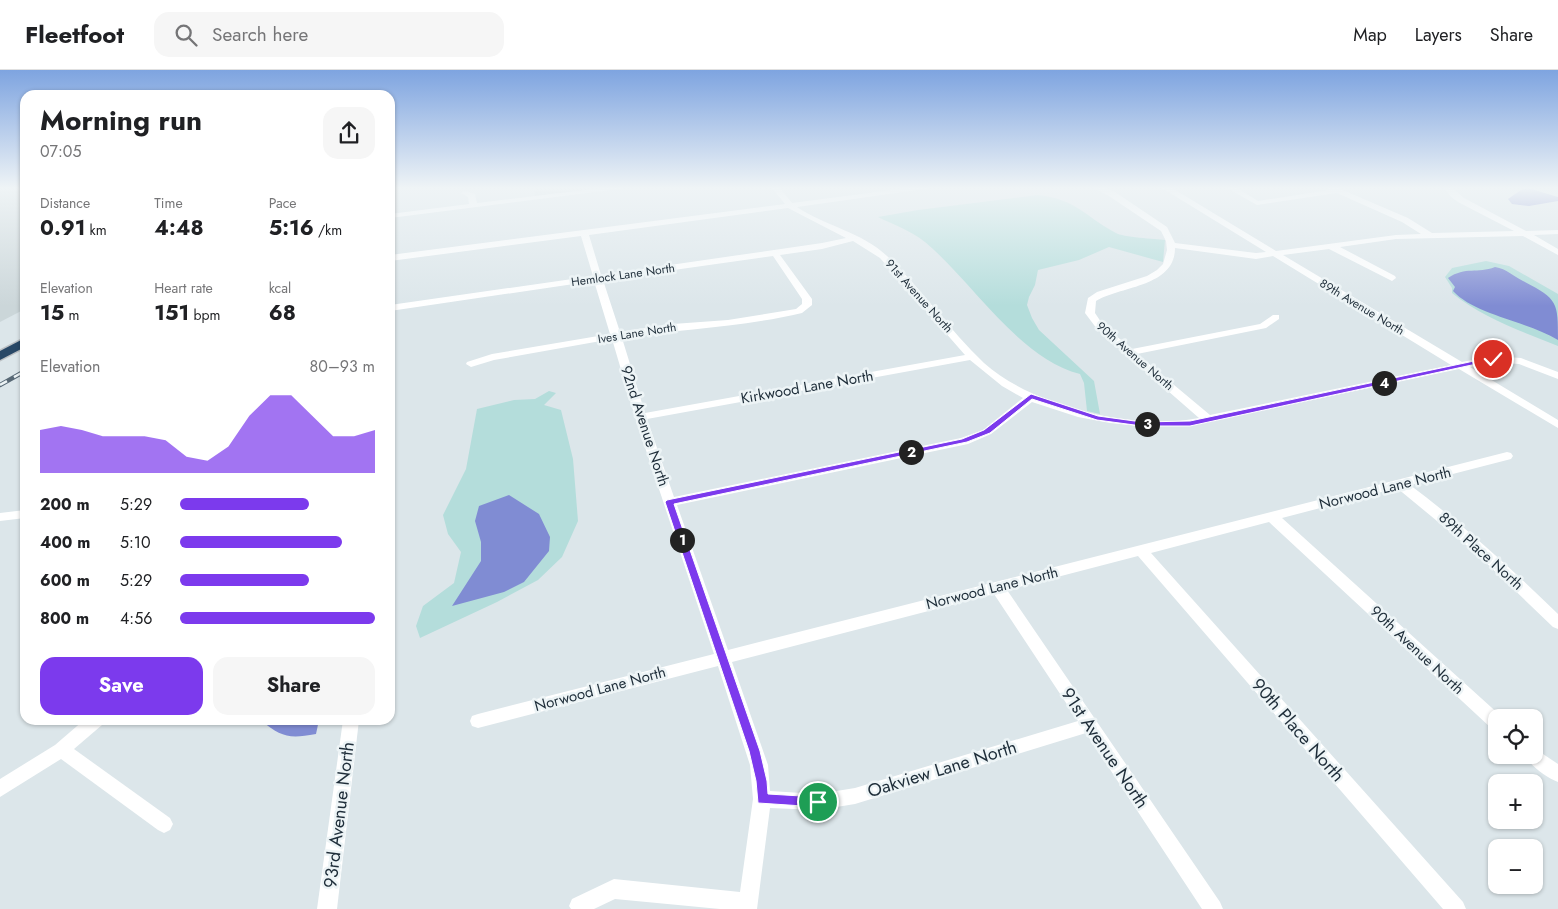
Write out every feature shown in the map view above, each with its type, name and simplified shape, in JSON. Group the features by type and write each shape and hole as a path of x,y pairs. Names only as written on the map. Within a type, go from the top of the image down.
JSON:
{"highway":[{"path":"0,346 20,335"},
{"path":"0,356 20,345"}],"street":[{"path":"395,257 629,227"},
{"name":"91st Avenue North","path":"830,227 873,248 883,256 985,370 1031,397 1084,414 1117,421 1170,425 1209,420 1493,359 1511,359 1531,364 1558,376"},
{"path":"1161,227 1170,237 1171,245 1251,256 1396,237 1558,232"},
{"name":"89th Avenue North","path":"1231,227 1558,425"},
{"path":"1416,227 1429,235"},
{"path":"1513,227 1558,252"},
{"name":"92nd Avenue North","path":"584,233 641,417 759,765 762,800 748,905"},
{"name":"Hemlock Lane North","path":"395,307 822,246 854,238"},
{"name":"90th Avenue North","path":"1171,245 1167,268 1153,277 1106,290 1091,300 1090,313 1094,320 1209,420"},
{"path":"1329,245 1392,278"},
{"name":"Ives Lane North","path":"471,364 492,357 615,336 673,327 746,320 794,312 804,308 807,305 807,299 775,253"},
{"path":"1130,352 1263,326 1276,317"},
{"name":"Kirkwood Lane North","path":"641,417 972,357"},
{"path":"670,502 964,441 987,432 1031,397"},
{"name":"Norwood Lane North","path":"478,721 1507,456"},
{"name":"89th Place North","path":"1400,484 1446,519 1491,558 1558,623"},
{"path":"0,517 20,515"},
{"name":"90th Avenue North","path":"1272,517 1488,715"},
{"name":"90th Place North","path":"1141,550 1456,909"},
{"name":"91st Avenue North","path":"997,587 1213,909"},
{"path":"0,789 61,750 90,725"},
{"name":"93rd Avenue North","path":"327,909 350,725"},
{"name":"Oakview Lane North","path":"762,800 809,802 842,799 1089,725"},
{"path":"61,750 164,824"},
{"path":"1543,763 1558,774"},
{"path":"579,906 614,890 748,905"}],"shaded area":[{"path":"0,227 20,227 20,312 0,322"}],"green space":[{"path":"900,227 1106,227 1116,233 1132,237 1165,240 1163,262 1109,247 1079,260 1038,270 1035,285 1027,305 1032,318 1039,330 1094,381 1100,414 1087,411 1084,383 1080,374 1058,365 1036,352 1016,336 943,258 925,242"},
{"path":"1486,261 1509,266 1558,294 1558,346 1489,317 1452,293 1452,288 1445,277 1452,268"},
{"path":"549,391 556,393 544,405 561,410 573,459 578,521 562,557 538,580 497,602 420,638 416,626 423,606 454,583 461,552 448,534 443,515 466,469 477,409 514,400 535,399"}],"water":[{"path":"1495,267 1535,287 1554,303 1558,340 1545,333 1474,306 1453,291 1455,287 1448,278 1454,274"},
{"path":"509,495 539,514 550,537 549,551 524,582 504,592 452,606 481,561 481,542 475,521 479,506"},
{"path":"267,725 318,725 316,734 299,736 286,735"}],"railway":[{"path":"0,385 20,374"}],"route":[{"path":"818,802 762,800 762,781 755,751 670,502 964,441 987,432 1031,397 1097,418 1142,424 1170,425 1209,420 1493,359"}]}
